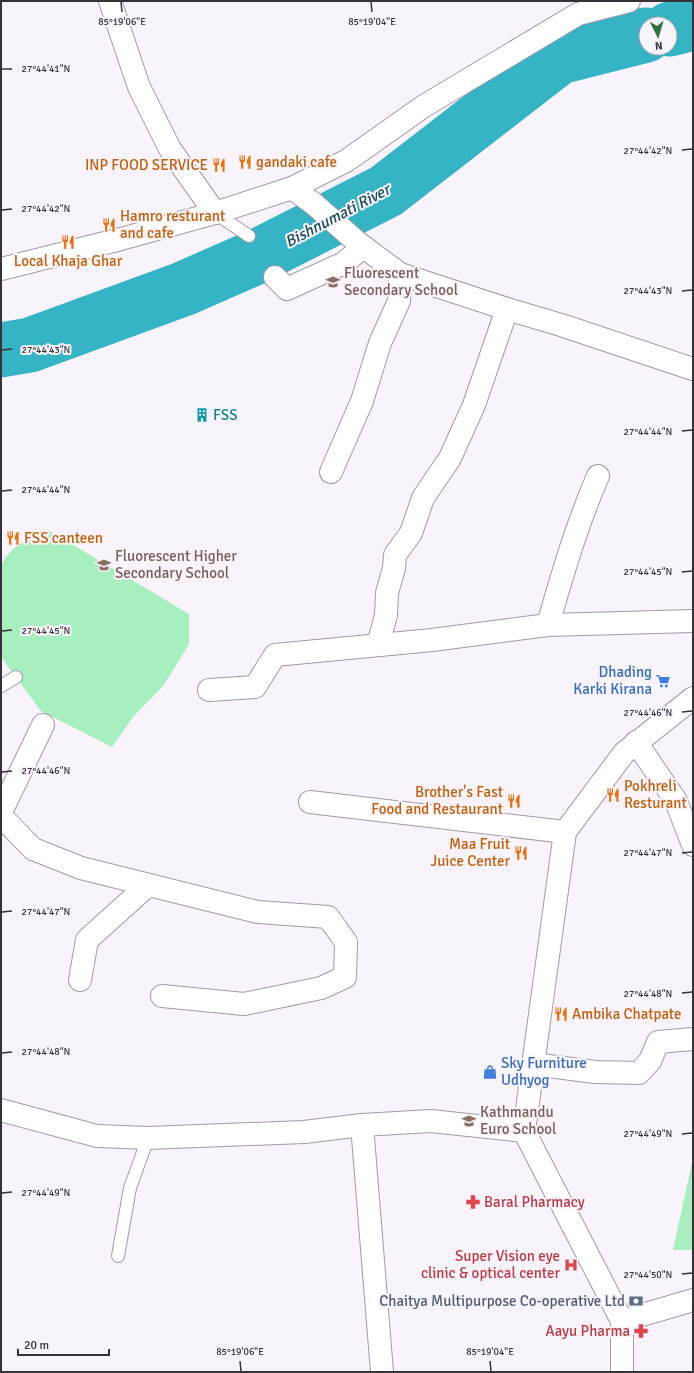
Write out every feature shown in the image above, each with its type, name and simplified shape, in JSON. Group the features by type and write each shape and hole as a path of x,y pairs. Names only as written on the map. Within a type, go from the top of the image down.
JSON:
{"street":[{"path":"110,1 139,87 170,149 215,214"},
{"path":"1,269 215,214 292,188 346,160 424,106 575,7 629,1"},
{"path":"292,188 314,204 360,244 400,274 561,325 693,370"},
{"path":"275,278 287,289 344,263 360,244"},
{"path":"331,472 362,401 380,343 399,300 400,274"},
{"path":"378,645 386,615 387,593 394,568 395,555 410,533 423,498 450,458 492,358 508,309"},
{"path":"548,625 564,567 598,476"},
{"path":"209,690 255,687 275,655 432,640 548,625 693,621"},
{"path":"622,1372 622,1321 524,1131 565,832 624,753 693,698"},
{"path":"1,812 43,725"},
{"path":"636,742 676,801 693,845"},
{"path":"310,802 565,832"},
{"path":"1,816 33,849 81,868 258,912 328,917 346,942 345,977 321,988 244,1004 162,996"},
{"path":"80,980 87,940 148,885"},
{"path":"533,1064 595,1072 639,1074 650,1061 658,1042 693,1038"},
{"path":"1,1110 97,1136 148,1138 304,1132 362,1125 431,1122 524,1131"},
{"path":"362,1125 382,1372"},
{"path":"622,1321 693,1300"}],"lane":[{"path":"215,214 249,236"},
{"path":"1,686 16,677"},
{"path":"118,1256 130,1188 148,1138"}],"green space":[{"path":"48,530 189,614 189,644 164,685 133,717 112,747 41,711 1,657 1,567 8,554 20,544"},
{"path":"693,1158 693,1250 673,1250"}],"waterway":[{"name":"Bishnumati River","path":"678,27 693,23"},
{"name":"Bishnumati River","path":"1,350 30,345 183,289 256,257 386,191 559,57 638,37"}],"place":[{"name":"gandaki cafe","path":"245,162"},
{"name":"INP FOOD SERVICE","path":"219,165"},
{"name":"Hamro resturant and cafe","path":"109,225"},
{"name":"Local Khaja Ghar","path":"68,242"},
{"name":"Fluorescent Secondary School","path":"333,282"},
{"name":"FSS","path":"202,415"},
{"name":"FSS canteen","path":"13,538"},
{"name":"Fluorescent Higher Secondary School","path":"104,565"},
{"name":"Dhading Karki Kirana","path":"663,681"},
{"name":"Pokhreli Resturant","path":"613,795"},
{"name":"Brother's Fast Food and Restaurant","path":"514,801"},
{"name":"Maa Fruit Juice Center","path":"521,853"},
{"name":"Ambika Chatpate","path":"561,1014"},
{"name":"Sky Furniture Udhyog","path":"490,1072"},
{"name":"Kathmandu Euro School","path":"469,1121"},
{"name":"Baral Pharmacy","path":"473,1202"},
{"name":"Super Vision eye clinic & optical center","path":"571,1265"},
{"name":"Chaitya Multipurpose Co-operative Ltd","path":"636,1301"},
{"name":"Aayu Pharma","path":"641,1331"}]}
